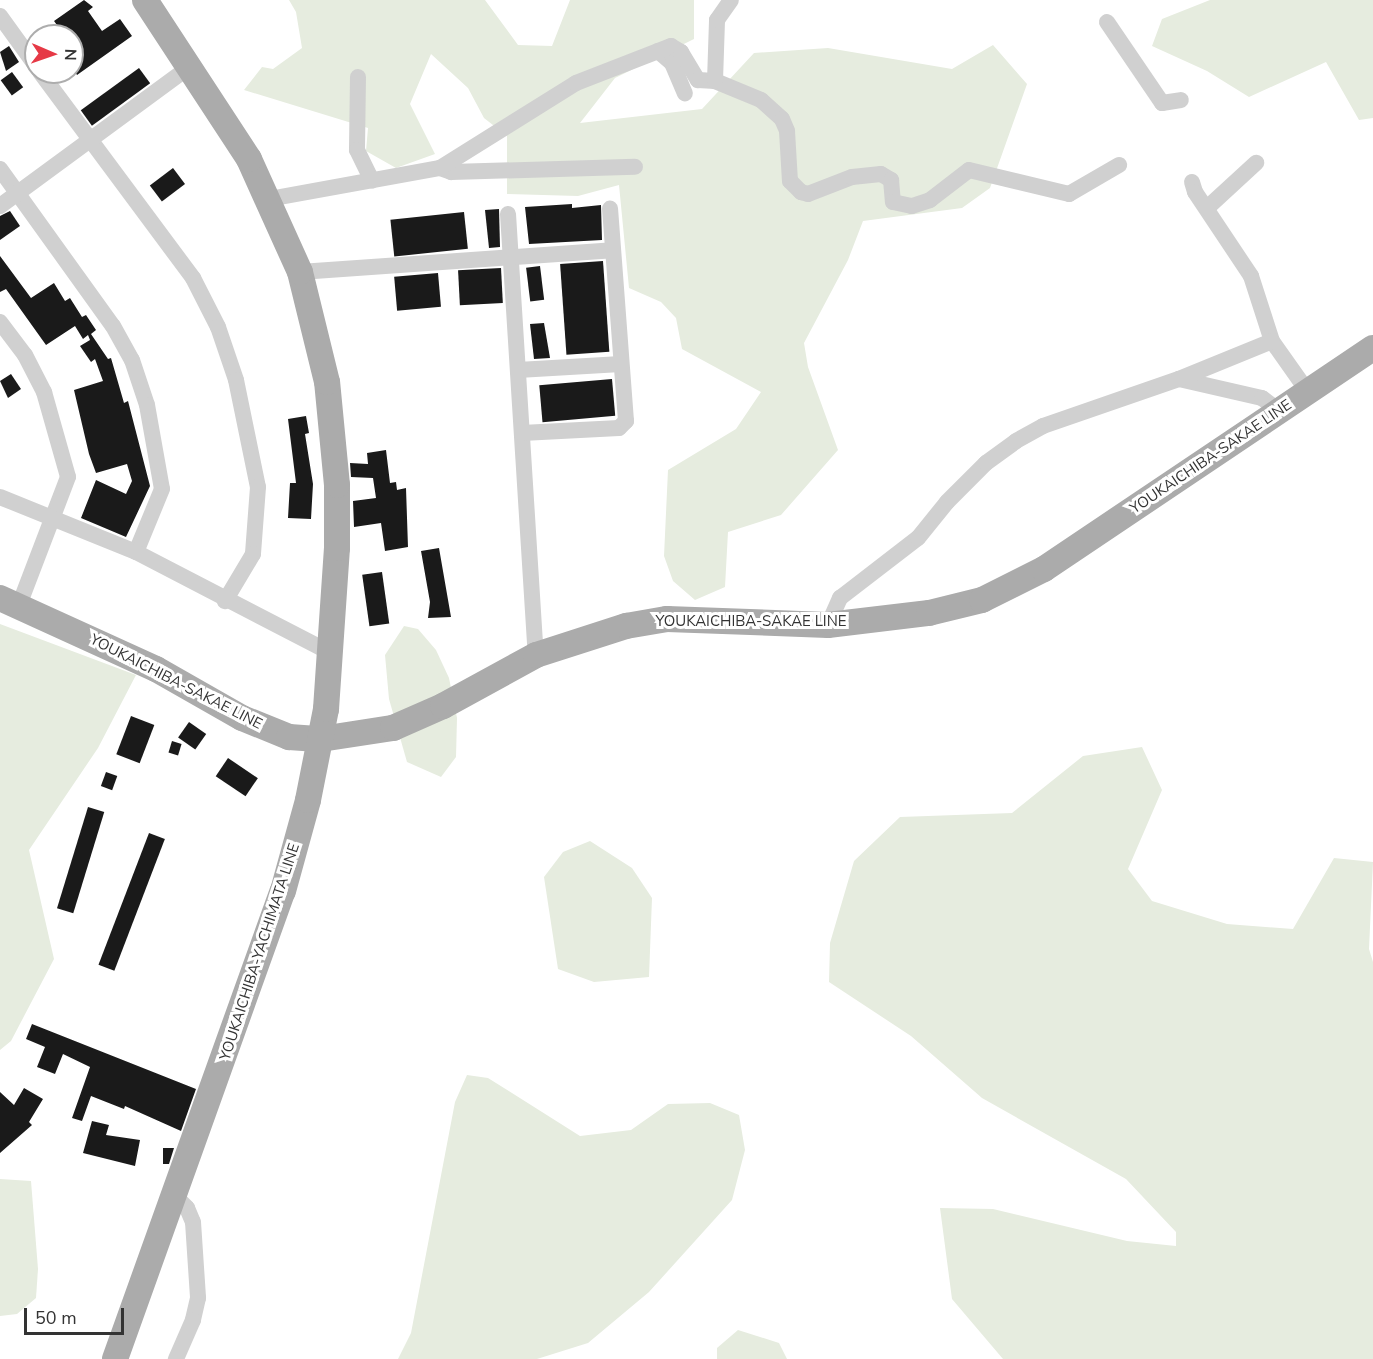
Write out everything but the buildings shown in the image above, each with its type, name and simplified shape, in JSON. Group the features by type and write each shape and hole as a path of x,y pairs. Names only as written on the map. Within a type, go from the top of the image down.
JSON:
{"main road":[{"name":"YOUKAICHIBA-YACHIMATA LINE","path":"115,1359 283,891 321,739 333,654 337,517 333,428 317,329 300,272 249,159 144,0"},
{"name":"YOUKAICHIBA-SAKAE LINE","path":"9,602 156,669 242,718 289,737 321,739 404,724 536,655 626,626 667,619 828,624 929,613 982,600 1044,569 1373,348"}],"street":[{"path":"715,81 717,20 730,0"},
{"path":"0,16 24,49"},
{"path":"1107,22 1162,103 1181,100"},
{"path":"269,199 441,168 576,83 658,51 676,47 698,80 715,81 761,100 782,118 787,131 790,181 801,192 808,194 852,177 881,174 891,180 893,202 912,206 930,200 969,170 1069,194 1119,165"},
{"path":"658,51 672,63 685,93"},
{"path":"0,206 189,67"},
{"path":"358,77 357,150 372,182"},
{"path":"49,84 193,278 218,327 236,380 258,487 253,554 225,601"},
{"path":"1207,208 1257,163"},
{"path":"441,168 451,172 635,167"},
{"path":"0,169 113,326 132,360 147,405 162,489 136,552"},
{"path":"1192,182 1251,276 1272,341 1308,392"},
{"path":"522,433 619,428 626,421 609,209"},
{"path":"508,214 536,655"},
{"path":"300,272 612,250"},
{"path":"0,322 25,355 44,392 59,437 68,477 9,602"},
{"path":"828,624 840,598 918,538 986,463 1016,441 1043,426 1179,379 1272,341"},
{"path":"518,370 621,364"},
{"path":"1179,379 1262,398 1279,411"},
{"path":"0,497 51,515 136,552 225,601 333,654"},
{"path":"175,1196 187,1208 193,1222 198,1298 193,1320 176,1359"}],"shaded area":[{"path":"289,0 485,0 518,45 552,46 570,0 694,0 694,39 615,78 580,123 702,109 754,53 828,48 952,69 993,45 1027,84 990,188 962,208 863,221 848,260 804,343 808,367 838,450 781,515 728,532 725,587 695,600 673,581 664,556 668,470 736,429 761,392 682,349 676,318 661,302 629,288 619,185 578,196 507,194 507,136 484,118 468,88 431,54 410,104 435,154 396,168 366,151 368,128 244,90 262,67 273,69 302,48 296,12"},
{"path":"1210,0 1373,0 1373,118 1359,120 1326,62 1249,97 1207,71 1152,46 1162,19"},
{"path":"0,624 136,675 98,748 29,850 54,959 11,1041 0,1050"},
{"path":"404,626 418,629 436,650 449,678 457,718 456,757 441,777 407,762 389,699 385,655"},
{"path":"1142,747 1162,790 1128,869 1152,901 1227,924 1293,929 1334,858 1373,862 1369,949 1373,962 1373,1359 1003,1359 952,1299 940,1208 993,1209 1127,1241 1176,1246 1176,1232 1126,1179 982,1098 911,1036 829,982 830,943 854,861 900,817 1012,813 1083,756"},
{"path":"590,841 632,868 652,898 649,977 594,982 558,969 544,877 563,852"},
{"path":"467,1075 488,1078 580,1136 631,1130 668,1104 710,1103 739,1115 745,1150 732,1200 649,1292 588,1343 537,1359 398,1359 411,1333 455,1102"},
{"path":"0,1179 31,1181 38,1269 36,1298 17,1314 0,1316"},
{"path":"738,1330 779,1343 787,1359 717,1359 717,1348"}]}
